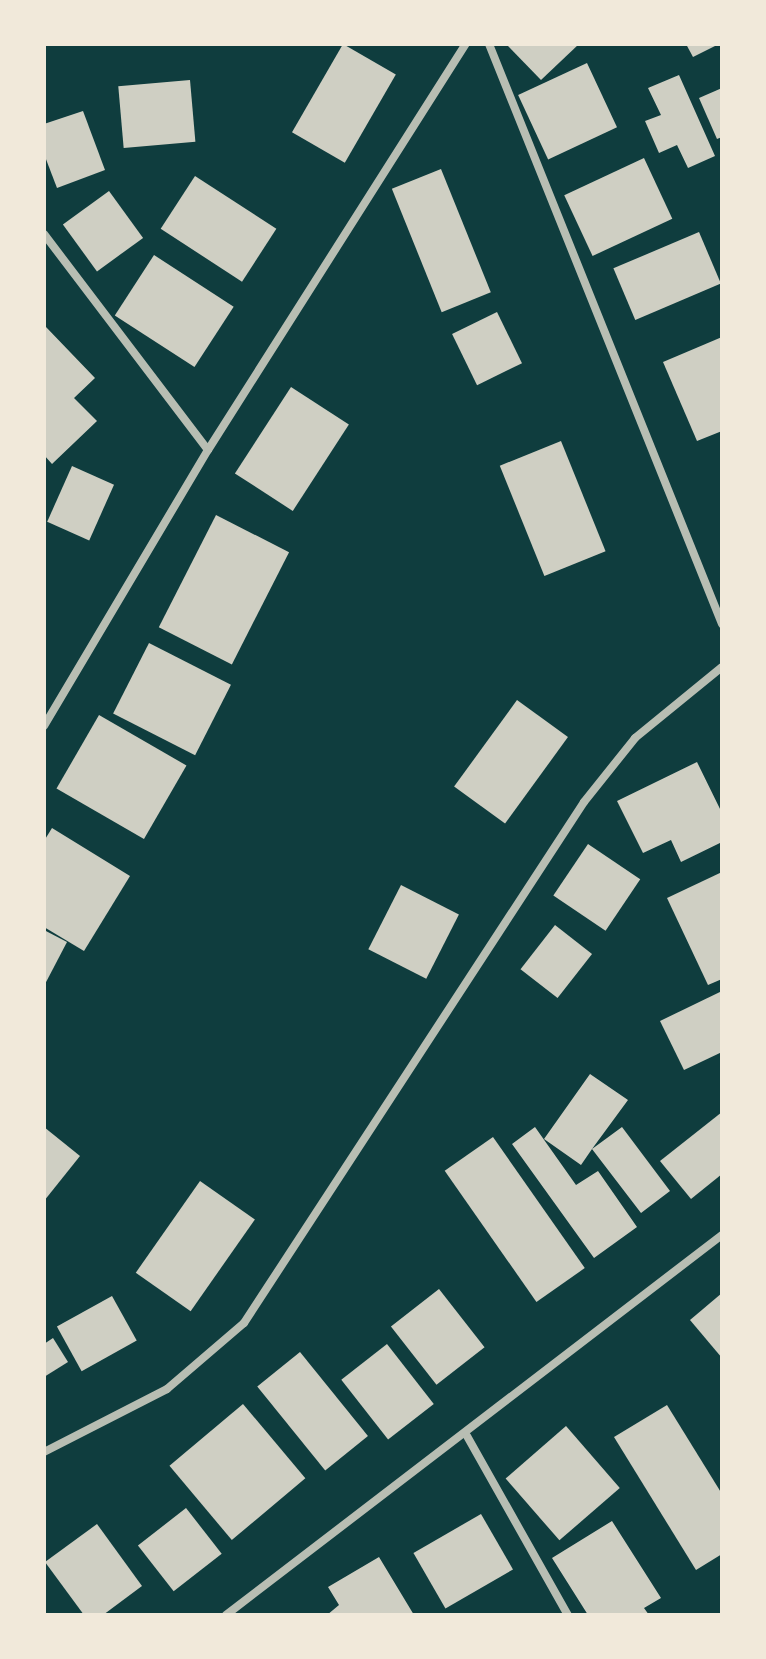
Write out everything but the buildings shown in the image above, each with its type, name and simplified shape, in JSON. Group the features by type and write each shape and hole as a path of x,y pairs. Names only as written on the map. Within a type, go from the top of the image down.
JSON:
{"street":[{"path":"44,726 208,450 466,44"},
{"path":"489,44 722,624"},
{"path":"44,234 208,450"},
{"path":"44,1452 167,1389 244,1323 584,802 635,738 722,667"},
{"path":"226,1615 467,1436 722,1235"},
{"path":"467,1436 568,1615"}]}
